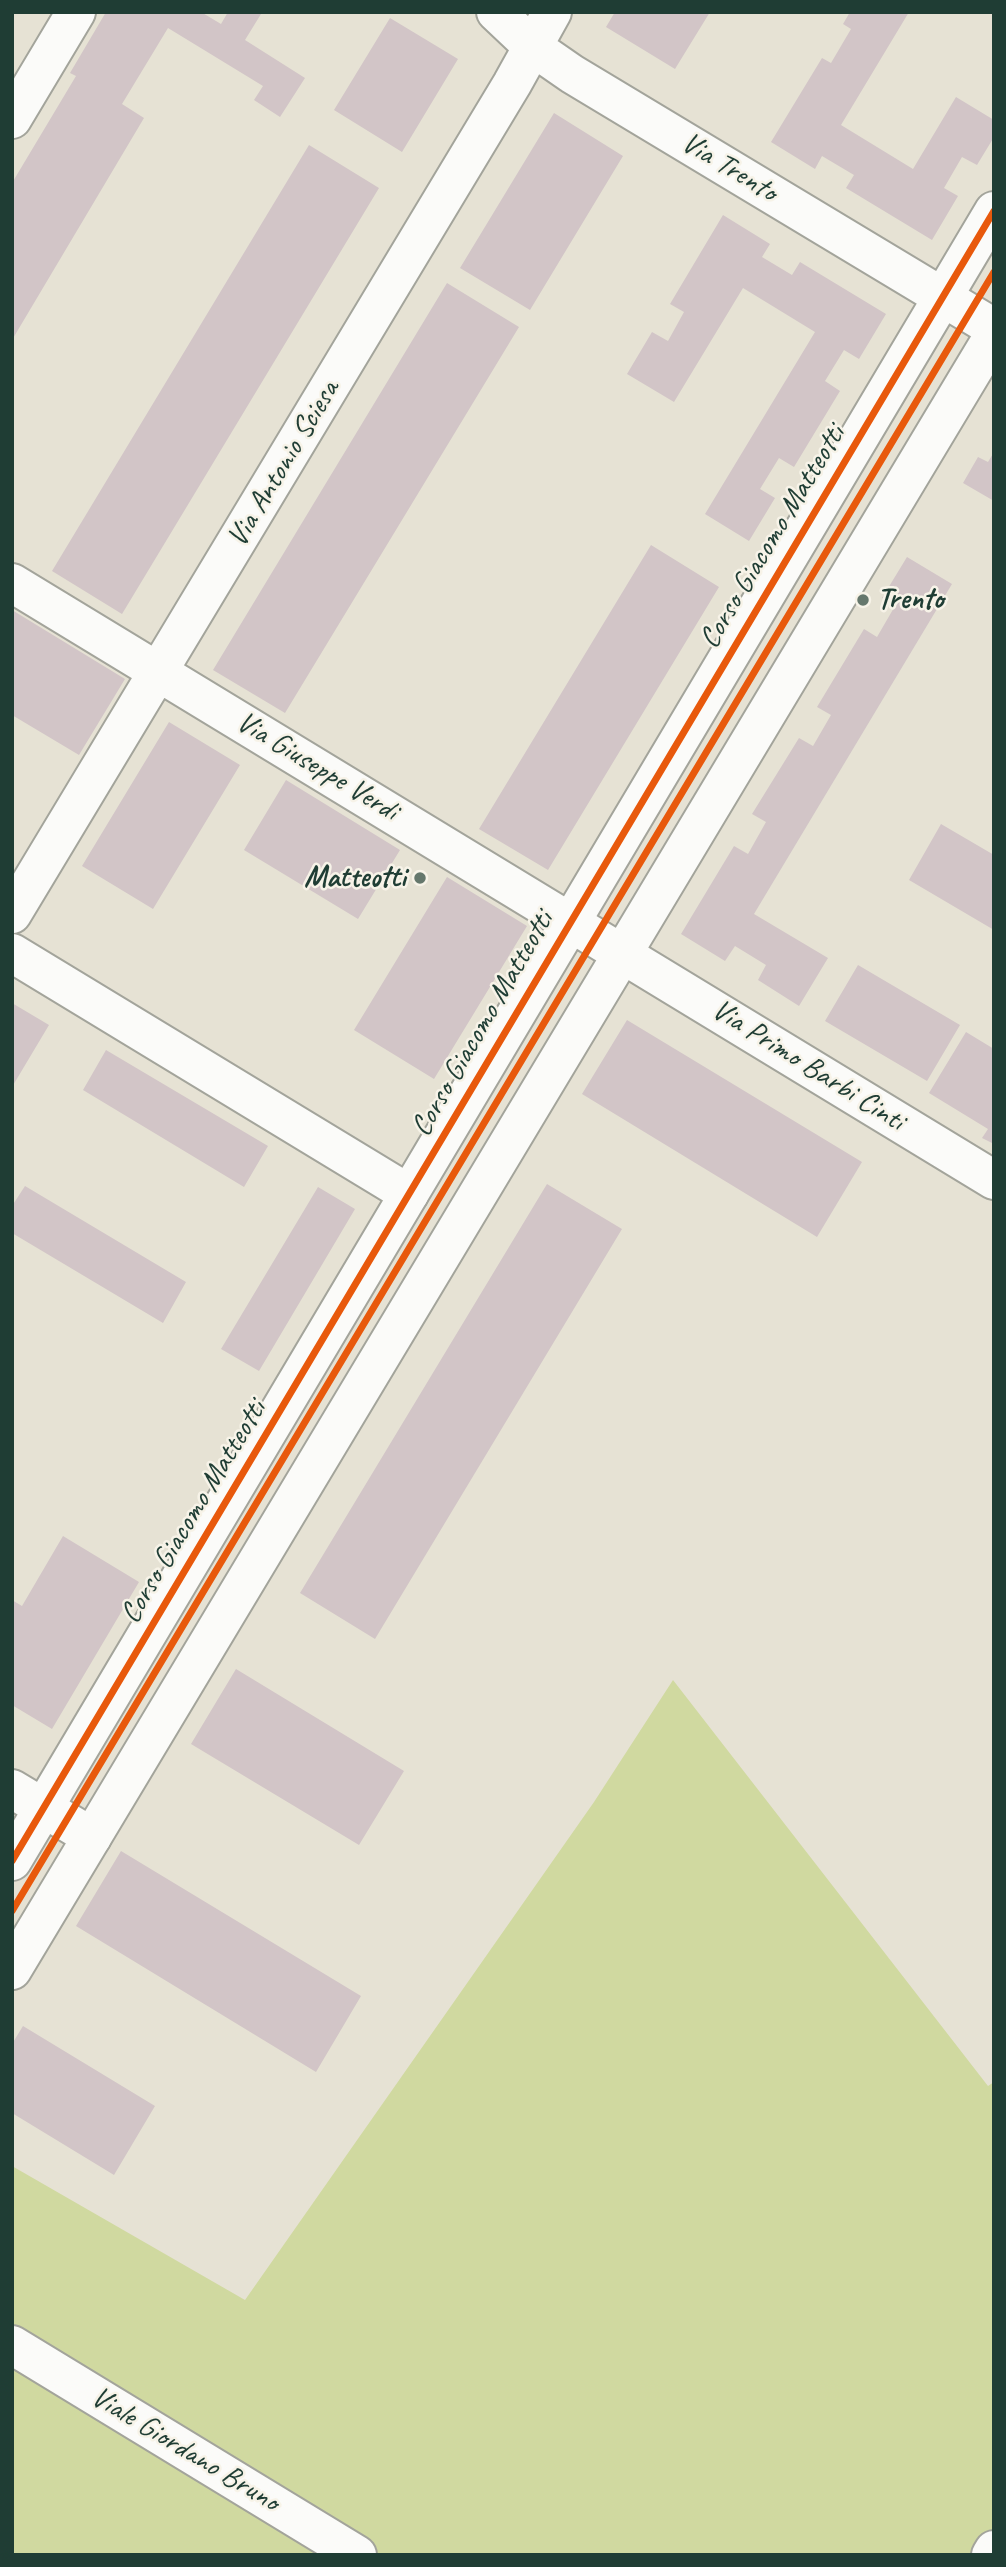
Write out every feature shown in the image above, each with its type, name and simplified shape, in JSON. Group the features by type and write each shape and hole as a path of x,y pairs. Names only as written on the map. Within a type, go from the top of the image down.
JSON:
{"street":[{"name":"Via Trento","path":"496,12 533,47 572,74 975,318"},
{"name":"Via Antonio Sciesa","path":"12,914 552,12"},
{"path":"12,119 72,14"},
{"name":"Corso Giacomo Matteotti","path":"12,1970 621,951 975,318 994,211"},
{"name":"Corso Giacomo Matteotti","path":"12,1861 28,1798 409,1194 570,921 975,318"},
{"name":"Via Giuseppe Verdi","path":"12,583 621,951"},
{"name":"Via Primo Barbi Cinti","path":"621,951 994,1180"},
{"path":"12,953 409,1194"},
{"path":"28,1798 92,1837"},
{"name":"Viale Giordano Bruno","path":"12,2345 357,2555"},
{"path":"991,2555 994,2550"}],"green space":[{"path":"673,1680 988,2086 994,2082 994,2555 12,2555 12,2166 245,2300 594,1802"}],"building":[{"path":"106,12 201,12 221,24 228,12 258,12 261,14 245,40 305,78 280,117 254,100 263,86 168,28 122,104 144,118 12,340 12,183 76,76 70,73"},
{"path":"615,12 710,12 675,69 606,27"},
{"path":"850,12 909,12 841,125 913,169 956,97 994,120 994,137 977,165 962,157 944,188 958,196 932,240 846,188 854,175 822,156 815,169 771,142 822,58 831,63 851,29 843,24"},
{"path":"390,18 458,59 402,152 334,110"},
{"path":"554,113 623,156 530,310 460,268"},
{"path":"309,145 379,188 122,614 52,571"},
{"path":"723,215 770,244 762,257 792,275 800,262 886,314 859,359 844,350 825,381 840,391 794,467 779,458 760,489 775,498 749,541 705,514 815,332 743,288 674,402 627,374 652,332 668,341 684,312 670,304"},
{"path":"447,283 519,327 285,713 213,670"},
{"path":"994,452 994,501 963,483 978,457 988,462"},
{"path":"651,545 719,587 548,870 479,829"},
{"path":"907,557 952,584 754,914 828,958 799,1006 758,980 766,965 735,946 725,961 681,934 734,846 748,854 766,822 752,814 799,738 813,746 831,715 817,707 864,629 877,637 895,606 882,598"},
{"path":"12,610 125,679 79,755 12,715"},
{"path":"169,722 240,765 153,909 82,866"},
{"path":"286,780 400,850 358,919 244,850"},
{"path":"941,824 994,855 994,930 909,880"},
{"path":"447,877 527,926 434,1079 354,1030"},
{"path":"858,965 960,1025 927,1081 825,1021"},
{"path":"12,1003 49,1025 12,1087"},
{"path":"627,1020 862,1162 817,1237 582,1094"},
{"path":"966,1032 994,1049 994,1144 982,1138 988,1129 929,1093"},
{"path":"106,1050 268,1146 244,1187 83,1090"},
{"path":"547,1184 622,1229 375,1639 300,1593"},
{"path":"25,1186 186,1282 163,1323 12,1233 12,1206"},
{"path":"318,1187 355,1209 259,1371 221,1349"},
{"path":"63,1536 139,1582 52,1729 12,1705 12,1600 22,1606"},
{"path":"236,1669 404,1771 359,1845 191,1744"},
{"path":"121,1851 361,1996 316,2072 76,1926"},
{"path":"23,2026 155,2106 114,2175 12,2113 12,2044"}],"cycle path":[{"path":"12,1861 994,211"},
{"path":"12,1911 994,272"}],"place":[{"name":"Trento","path":"863,600"},
{"name":"Matteotti","path":"420,878"}]}
